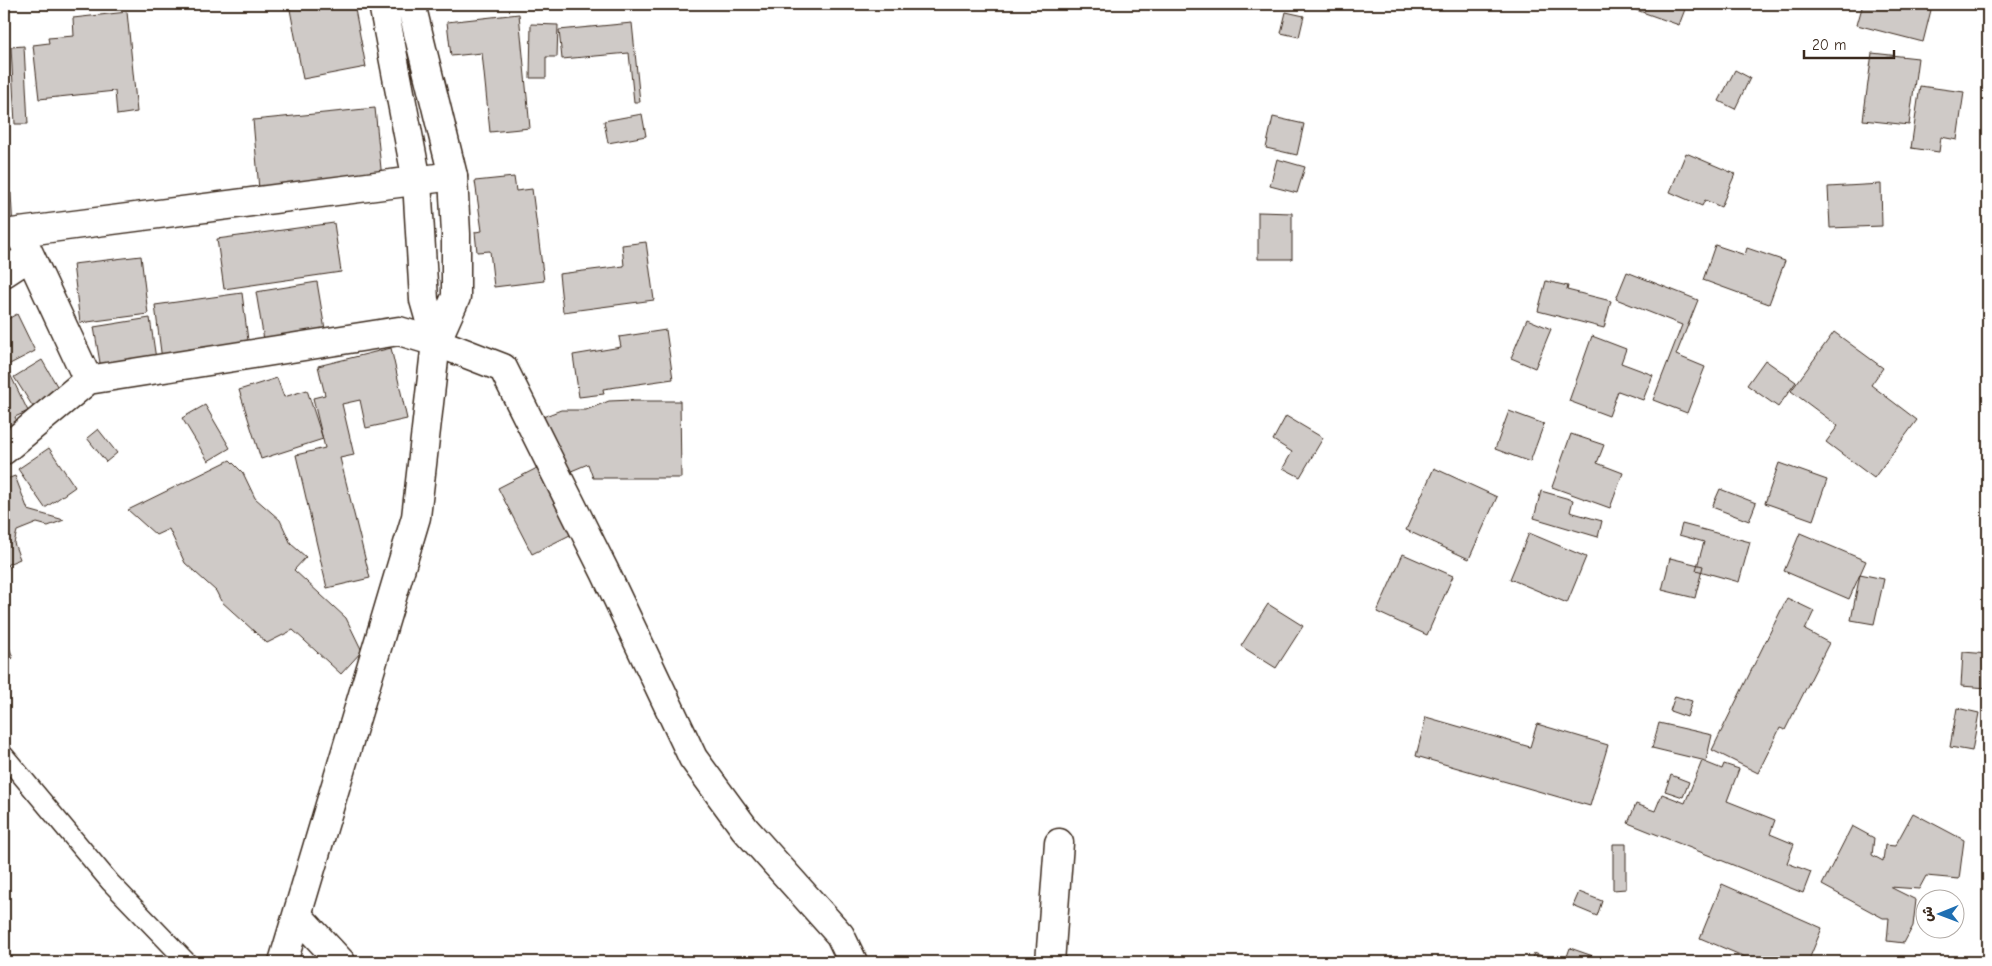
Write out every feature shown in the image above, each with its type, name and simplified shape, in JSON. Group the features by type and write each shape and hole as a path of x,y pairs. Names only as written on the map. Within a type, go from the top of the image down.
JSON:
{"street":[{"path":"383,4 417,181 424,300 436,342"},
{"path":"283,962 416,517 436,342 456,297 456,234 453,176 411,4"},
{"path":"18,241 453,176"},
{"path":"4,273 18,241"},
{"path":"18,241 88,380"},
{"path":"4,450 88,380 399,331 436,342 503,368 605,572 693,758 745,829 840,935 853,962"},
{"path":"1050,962 1059,843"},
{"path":"298,916 341,962"}],"lane":[{"path":"4,755 12,768 110,882 187,962"}],"building":[{"path":"289,4 354,4 366,67 303,79"},
{"path":"1626,4 1687,4 1679,25 1625,6"},
{"path":"1863,4 1907,4 1931,10 1923,42 1857,25"},
{"path":"127,12 137,112 117,115 115,91 39,99 33,45 49,43 48,38 74,36 73,18"},
{"path":"1286,12 1304,16 1299,37 1281,33"},
{"path":"519,14 530,128 490,132 482,53 451,56 447,22"},
{"path":"632,23 640,102 634,102 629,53 562,59 559,30"},
{"path":"531,24 558,25 557,57 546,57 546,78 530,78"},
{"path":"24,46 28,124 15,124 11,47"},
{"path":"1872,53 1918,58 1909,125 1863,120"},
{"path":"1735,70 1750,78 1735,109 1719,101"},
{"path":"1920,86 1964,92 1957,140 1941,137 1939,152 1911,148"},
{"path":"375,108 383,189 260,201 253,120"},
{"path":"642,114 646,136 608,143 604,121"},
{"path":"1273,117 1304,124 1297,155 1266,148"},
{"path":"1686,153 1735,174 1721,207 1705,200 1702,206 1670,192"},
{"path":"1277,159 1305,167 1297,193 1270,186"},
{"path":"514,177 516,191 532,189 544,281 494,287 490,251 477,252 475,232 482,231 475,181"},
{"path":"1881,184 1882,226 1830,228 1828,187"},
{"path":"4,193 11,193 14,247 4,248"},
{"path":"1258,212 1292,213 1292,259 1258,259"},
{"path":"334,223 341,272 224,289 217,239"},
{"path":"646,242 654,300 563,312 559,274 624,266 622,245"},
{"path":"1715,245 1745,255 1747,248 1785,261 1769,304 1703,280"},
{"path":"141,256 148,314 80,323 73,264"},
{"path":"1627,272 1698,300 1676,355 1705,367 1687,413 1653,400 1682,325 1616,299"},
{"path":"1546,281 1568,286 1567,290 1611,301 1604,328 1538,311"},
{"path":"317,282 327,342 266,352 256,292"},
{"path":"242,293 250,356 163,368 155,305"},
{"path":"17,314 35,351 6,366 28,411 15,417 27,441 4,453 4,321"},
{"path":"150,318 157,366 102,375 94,327"},
{"path":"1527,319 1551,329 1535,368 1511,358"},
{"path":"666,330 673,379 603,389 604,394 579,397 573,355 621,347 619,337"},
{"path":"1834,332 1883,368 1871,385 1917,420 1874,478 1826,442 1838,426 1791,391"},
{"path":"1592,336 1626,349 1621,363 1653,375 1643,400 1618,391 1609,416 1569,401"},
{"path":"391,348 407,419 366,428 360,400 342,404 354,455 340,458 370,578 327,588 296,455 325,448 313,398 325,395 318,366"},
{"path":"42,360 68,405 42,421 14,377"},
{"path":"1765,360 1796,382 1778,407 1747,385"},
{"path":"277,378 284,397 307,390 323,439 261,459 239,390"},
{"path":"633,400 630,401 680,401 681,478 593,478 588,464 557,477 535,420 561,410 586,410 609,401"},
{"path":"205,405 230,448 208,461 182,418"},
{"path":"1509,411 1544,424 1530,462 1495,449"},
{"path":"1286,416 1323,438 1300,477 1283,468 1292,452 1273,440"},
{"path":"98,429 117,453 106,462 87,438"},
{"path":"1571,434 1604,445 1597,463 1623,473 1610,508 1552,487"},
{"path":"49,448 75,487 45,508 18,469"},
{"path":"230,460 243,473 255,498 280,520 291,544 306,557 294,570 346,618 362,651 341,674 293,630 267,643 221,601 216,591 185,563 169,529 156,535 128,510"},
{"path":"1779,463 1827,480 1813,520 1765,503"},
{"path":"539,467 572,534 532,554 498,488"},
{"path":"1434,468 1497,497 1469,559 1406,530"},
{"path":"15,476 28,510 64,520 48,526 37,523 17,531 14,543 20,559 8,564 4,580 4,508 6,509 4,504 4,480"},
{"path":"1720,489 1756,503 1749,521 1712,507"},
{"path":"1541,491 1573,500 1570,512 1602,521 1598,537 1534,518"},
{"path":"1682,524 1750,542 1739,582 1696,570 1704,542 1679,535"},
{"path":"1529,533 1586,557 1567,603 1510,579"},
{"path":"1800,533 1866,561 1849,599 1784,571"},
{"path":"1403,554 1453,576 1427,635 1377,612"},
{"path":"1670,558 1703,566 1695,598 1662,590"},
{"path":"1860,574 1884,579 1874,624 1851,620"},
{"path":"1787,598 1814,611 1805,630 1829,643 1785,730 1780,728 1758,773 1712,750"},
{"path":"1268,604 1303,626 1276,668 1241,646"},
{"path":"4,633 13,658 4,662"},
{"path":"1963,652 1988,654 1988,688 1961,686"},
{"path":"1675,696 1692,701 1687,717 1670,711"},
{"path":"1957,708 1979,713 1972,751 1950,747"},
{"path":"1426,717 1530,747 1537,724 1608,745 1590,806 1416,756"},
{"path":"1659,723 1712,735 1706,761 1652,748"},
{"path":"1702,761 1722,769 1724,764 1739,769 1727,801 1775,820 1770,834 1794,844 1787,863 1811,872 1803,893 1628,823 1636,804 1655,811 1662,794 1685,803"},
{"path":"1671,775 1689,782 1683,797 1665,791"},
{"path":"1913,813 1964,840 1959,879 1926,876 1920,888 1890,887 1914,899 1913,926 1904,943 1887,941 1889,918 1883,918 1822,885 1852,826 1874,838 1872,855 1883,861 1885,845 1895,846"},
{"path":"1613,844 1626,844 1626,889 1613,890"},
{"path":"1722,884 1822,928 1808,962 1801,959 1800,962 1757,962 1700,938"},
{"path":"1579,892 1602,901 1597,916 1573,906"},
{"path":"1570,948 1610,962 1565,962"},
{"path":"1534,953 1558,962 1530,962"}]}
